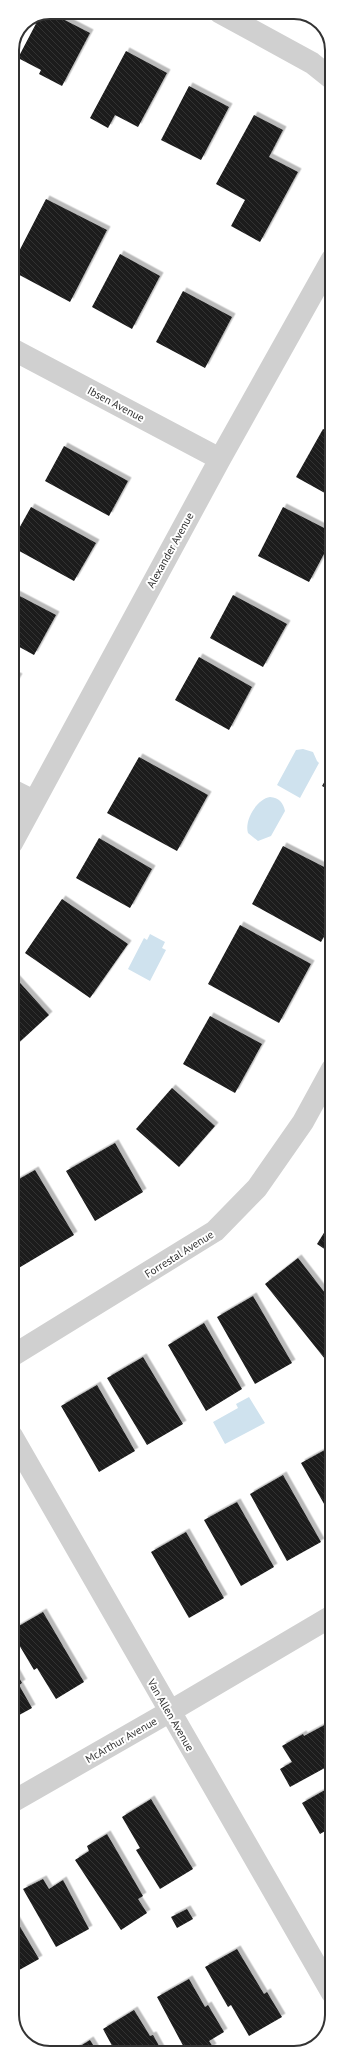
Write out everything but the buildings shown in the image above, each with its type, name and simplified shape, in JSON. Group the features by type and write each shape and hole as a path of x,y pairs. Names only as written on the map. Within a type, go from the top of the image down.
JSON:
{"street":[{"path":"232,19 312,63 325,73"},
{"name":"Alexander Avenue","path":"19,830 220,459 325,272"},
{"name":"Ibsen Avenue","path":"19,353 220,459"},
{"path":"19,794 34,801"},
{"name":"Forrestal Avenue","path":"19,1352 215,1231 257,1188 303,1122 325,1082"},
{"name":"Van Allen Avenue","path":"19,1448 325,1982"},
{"name":"McArthur Avenue","path":"19,1798 325,1620"}],"water":[{"path":"303,749 313,752 319,763 300,798 277,785 296,750"},
{"path":"270,797 276,798 280,801 285,811 271,836 258,841 248,833 248,822 256,806"},
{"path":"150,934 165,942 162,948 166,950 150,981 128,969 144,938 147,940"},
{"path":"249,1397 265,1423 225,1444 213,1422 238,1408 236,1404"}]}
